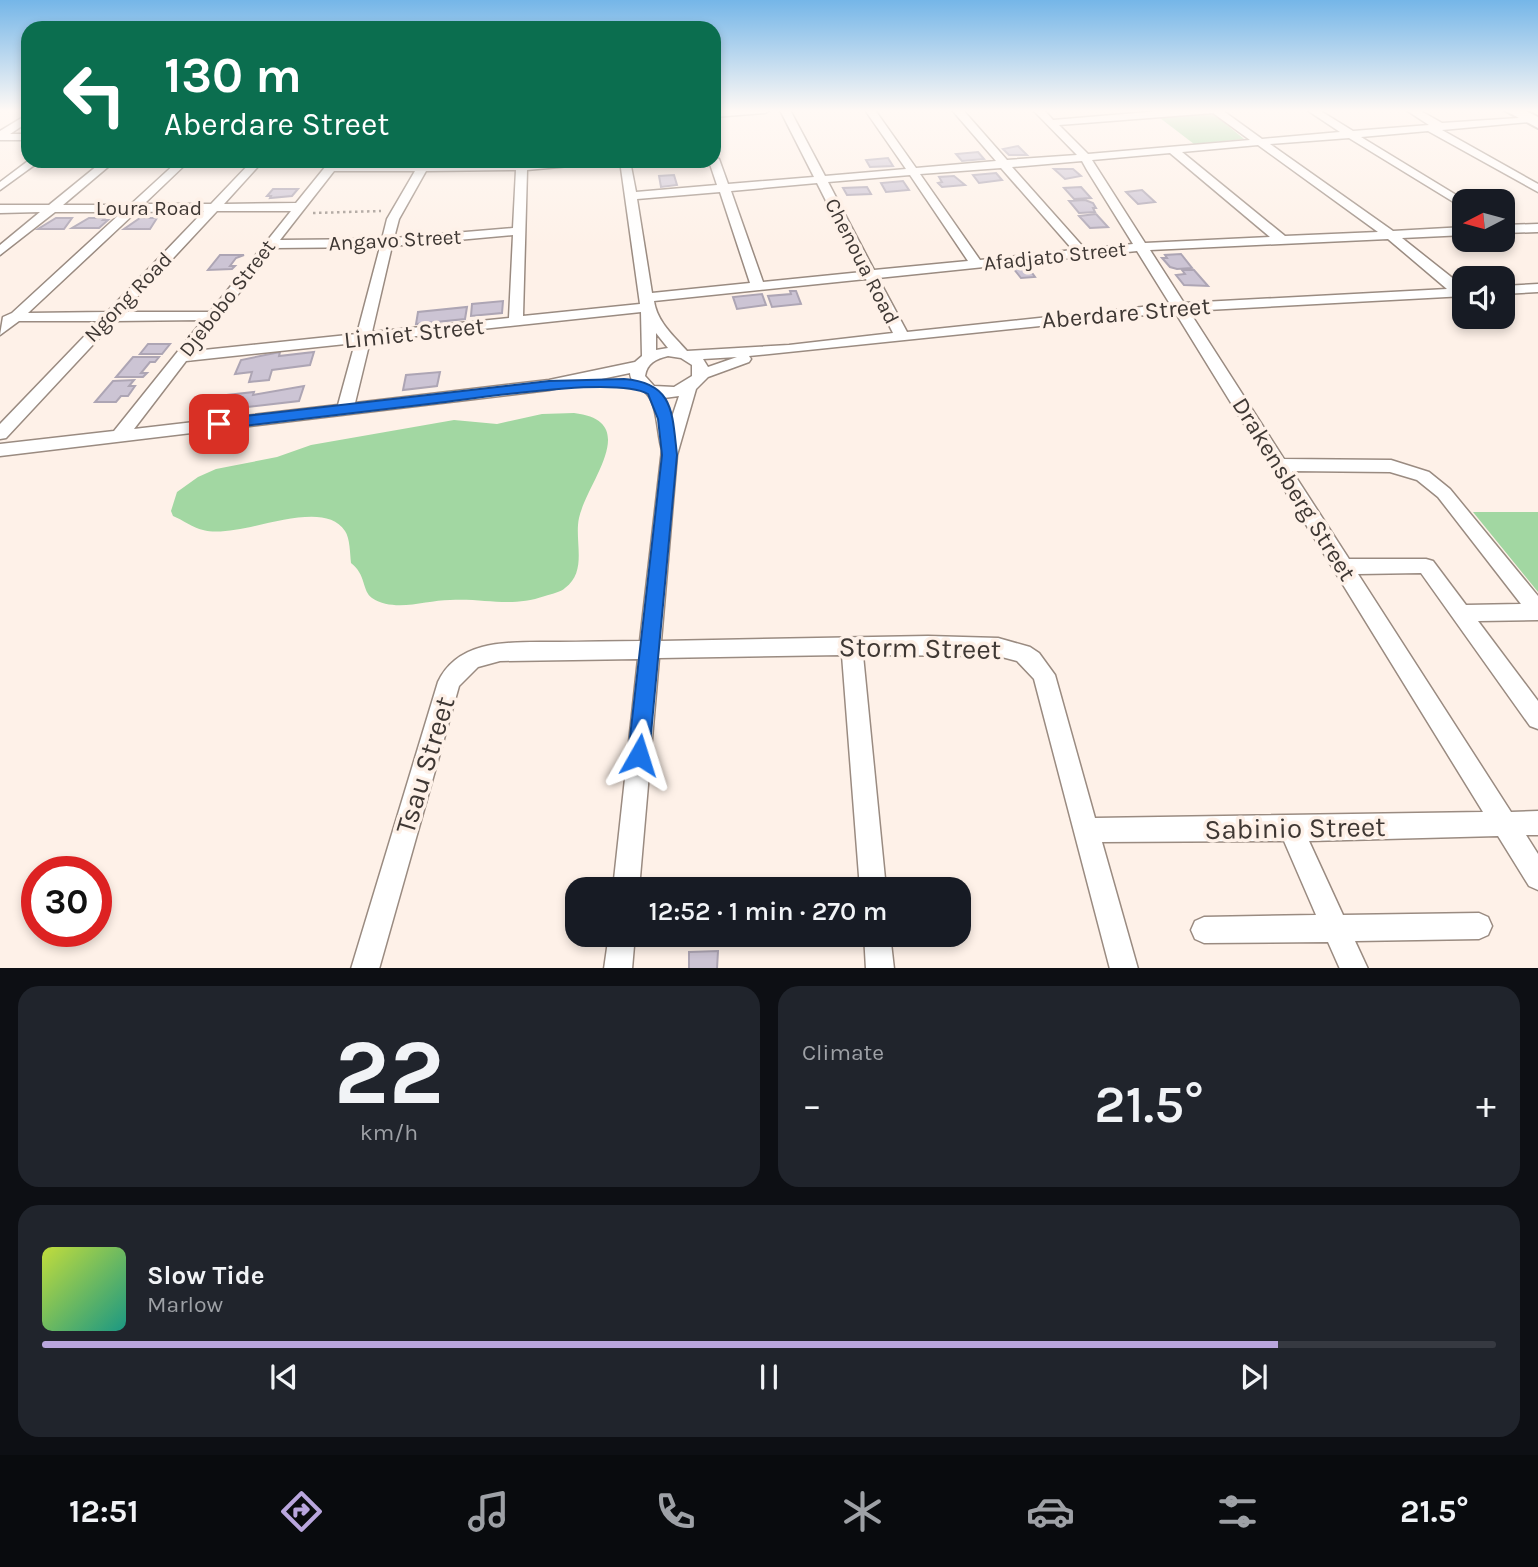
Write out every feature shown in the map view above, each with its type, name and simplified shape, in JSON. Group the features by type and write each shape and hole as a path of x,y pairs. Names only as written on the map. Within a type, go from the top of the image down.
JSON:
{"street":[{"name":"Chenoua Road","path":"808,155 902,337"},
{"path":"901,155 977,264"},
{"path":"995,155 1082,253"},
{"path":"630,196 1108,155"},
{"path":"1179,155 1283,240"},
{"path":"1279,155 1391,235 1452,284"},
{"path":"1385,155 1452,198"},
{"path":"1482,155 1538,189"},
{"name":"Drakensberg Street","path":"1085,157 1538,877"},
{"path":"0,187 26,168"},
{"path":"0,251 102,168"},
{"path":"0,331 7,317 176,168"},
{"name":"Ngong Road","path":"0,434 251,168"},
{"name":"Djebobo Street","path":"119,436 330,168"},
{"path":"345,410 396,211 422,168"},
{"path":"516,322 522,168"},
{"path":"626,168 647,305 645,362 637,376 648,388 665,419 670,455"},
{"path":"717,168 758,286"},
{"name":"Loura Road","path":"0,209 297,210"},
{"path":"1516,229 1538,228"},
{"name":"Angavo Street","path":"270,244 386,243 519,231"},
{"name":"Afadjato Street","path":"647,305 758,286 1140,247 1452,232"},
{"path":"1515,289 1538,288"},
{"name":"Aberdare Street","path":"685,354 789,349 1178,307 1452,293"},
{"path":"627,877 670,455 690,387 702,374 701,365 685,354 659,327 647,305"},
{"name":"Limiet Street","path":"181,357 516,322 647,305"},
{"path":"7,317 213,316"},
{"name":"Aberdare Street","path":"702,374 731,363 789,349"},
{"path":"0,450 549,386 645,362 668,352 685,354"},
{"path":"549,386 648,388 676,392 690,387"},
{"path":"1279,465 1391,466 1423,476 1444,493 1538,612"},
{"path":"1343,567 1426,566 1538,719"},
{"path":"1461,613 1538,612"},
{"path":"852,646 872,877"},
{"name":"Storm Street","path":"649,648 998,647 1015,650 1032,659 1044,675 1124,968"},
{"name":"Tsau Street","path":"365,968 446,693 456,672 466,663 488,653 649,648"},
{"name":"Sabinio Street","path":"1085,830 1291,829 1538,823"},
{"path":"1291,829 1354,968"},
{"path":"1205,930 1479,926"},
{"path":"618,968 620,947"},
{"path":"878,947 880,968"}],"path":[{"path":"297,210 396,211"}],"green space":[{"path":"574,413 594,418 605,428 608,440 605,455 579,518 578,564 572,581 556,593 532,600 450,600 391,605 369,595 359,572 351,563 347,534 334,521 318,517 300,518 219,531 196,528 173,516 171,511 177,492 198,477 216,469 277,457 311,445 454,420 497,424 542,414"},
{"path":"1473,512 1538,512 1538,592"}],"building":[{"path":"957,155 981,155 984,159 962,161"},
{"path":"888,158 893,166 870,167 866,160"},
{"path":"1054,169 1073,169 1081,176 1065,179"},
{"path":"996,173 1002,180 979,183 973,175"},
{"path":"674,175 677,185 661,187 659,176"},
{"path":"954,176 965,185 942,187 938,183 942,182 939,177"},
{"path":"903,181 909,190 886,192 881,183"},
{"path":"867,187 871,194 847,195 843,188"},
{"path":"1081,187 1091,198 1074,199 1064,188"},
{"path":"273,189 298,189 292,196 270,198 271,196 267,196"},
{"path":"1142,190 1155,202 1138,204 1126,192"},
{"path":"1085,200 1093,203 1095,212 1079,213 1069,201"},
{"path":"1096,214 1108,227 1090,228 1079,216"},
{"path":"56,218 72,218 64,229 38,229"},
{"path":"89,218 108,220 99,228 72,228"},
{"path":"140,218 157,218 150,229 124,229"},
{"path":"1181,254 1192,268 1170,267 1162,258 1167,258 1165,255"},
{"path":"220,255 244,255 236,258 230,266 235,266 232,269 208,270"},
{"path":"1027,266 1035,277 1021,278 1013,268"},
{"path":"1182,270 1194,270 1208,286 1184,285 1176,275 1185,274"},
{"path":"790,291 796,291 801,304 772,307 768,296 791,294"},
{"path":"762,294 766,305 737,309 733,297"},
{"path":"503,301 502,313 471,316 472,304"},
{"path":"467,307 465,319 416,324 418,312"},
{"path":"148,344 170,344 162,354 140,354"},
{"path":"280,352 279,356 314,352 310,365 272,370 269,380 249,382 252,372 235,374 241,360"},
{"path":"133,357 159,357 155,362 150,362 141,373 147,373 143,377 116,377"},
{"path":"440,372 437,386 403,390 406,375"},
{"path":"134,380 129,386 135,386 128,396 121,396 116,402 95,402 113,381"},
{"path":"304,386 299,401 221,410 227,395 254,392 253,395"},
{"path":"718,951 717,968 689,968 689,952"}],"route":[{"path":"219,424 549,386 624,383 642,385 654,391 665,419 670,455 639,755"}]}
